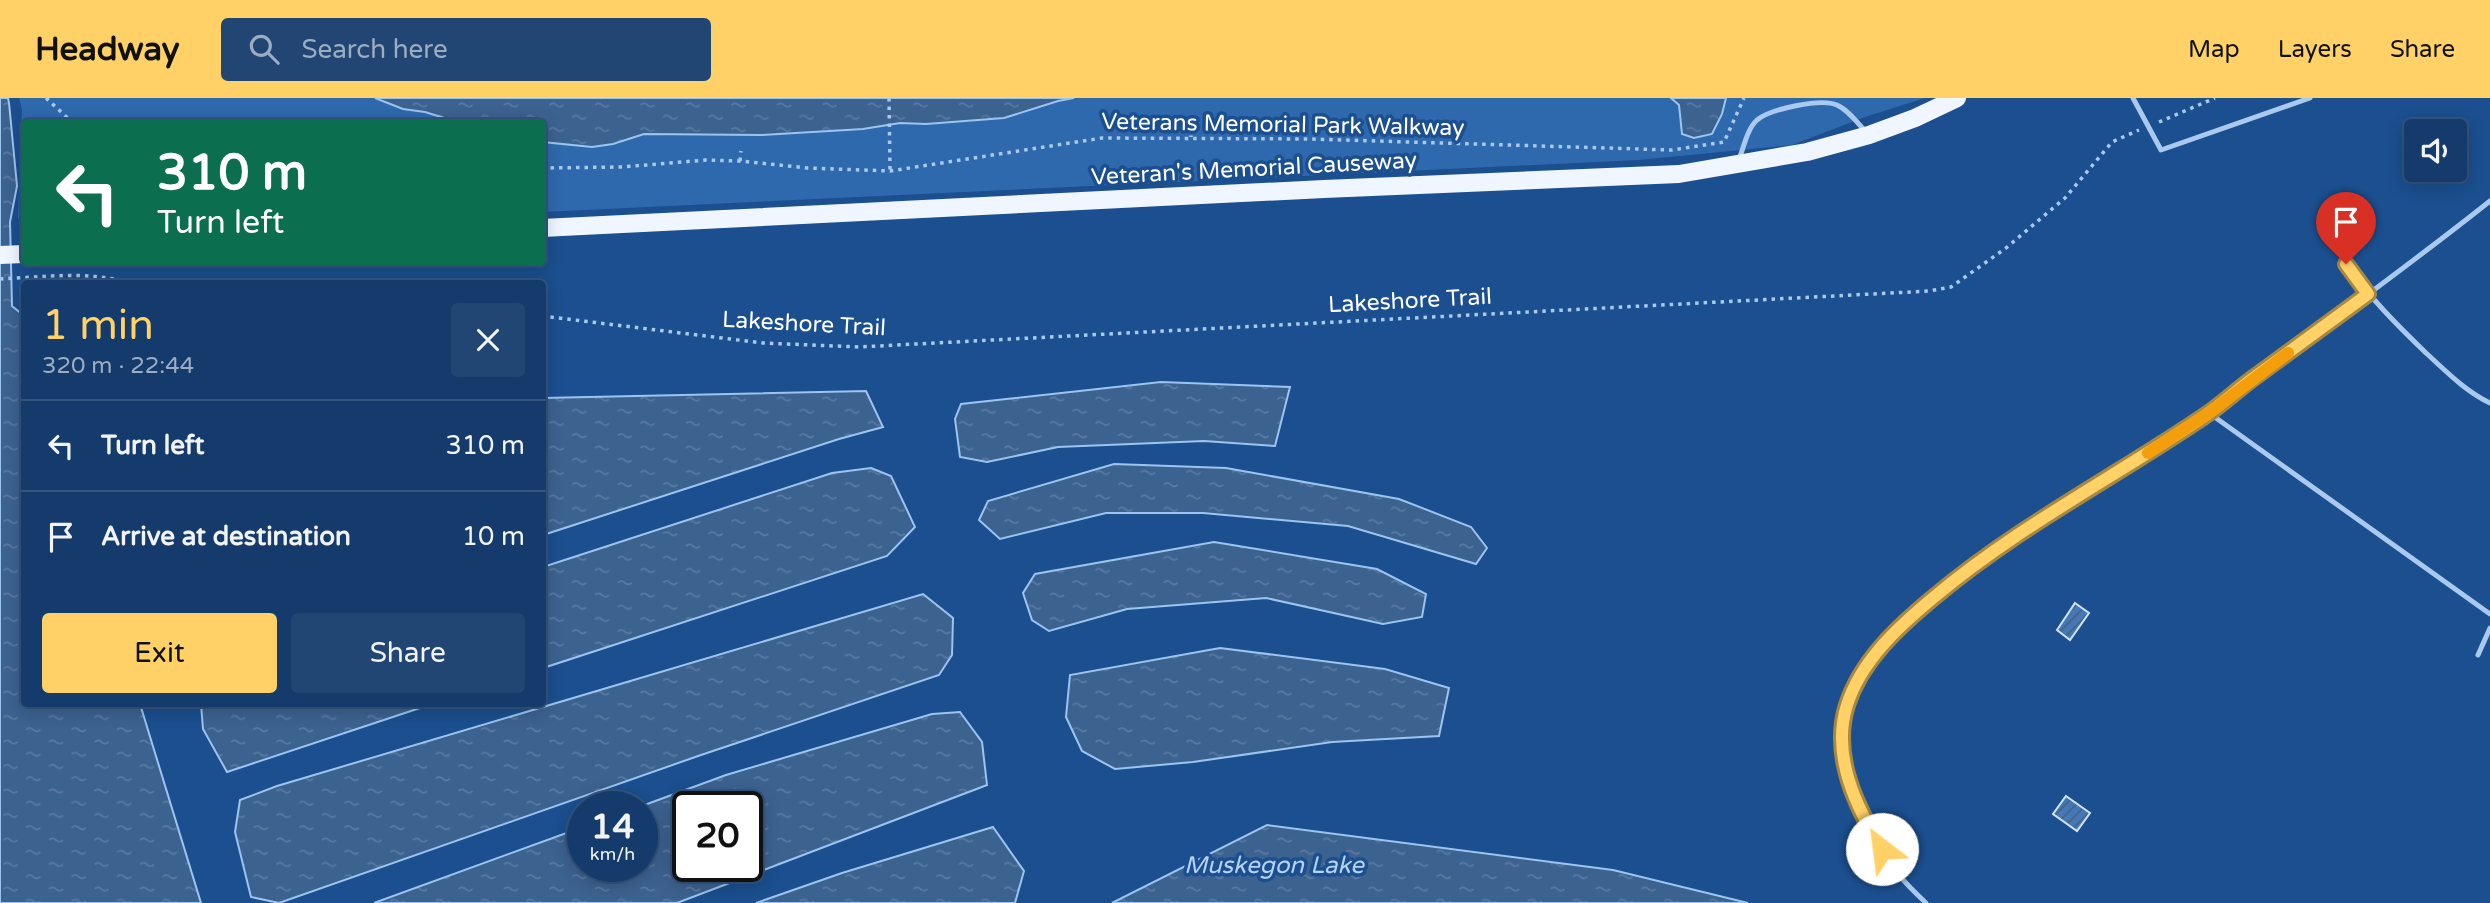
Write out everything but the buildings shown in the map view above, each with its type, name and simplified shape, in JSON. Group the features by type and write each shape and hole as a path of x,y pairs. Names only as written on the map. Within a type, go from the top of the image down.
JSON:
{"main road":[{"name":"Veteran's Memorial Causeway","path":"546,228 1679,174 1807,152 1870,135 1957,98"},
{"path":"0,255 21,254"}],"lane":[{"path":"2133,98 2161,150 2310,98"},
{"path":"1736,165 1750,130 1758,119 1791,107 1823,102 1837,105 1870,135"},
{"path":"1926,903 1895,870 1870,829 1848,784 1842,736 1847,706 1857,679 1875,655 1906,620 1962,573 2024,528 2139,459 2209,413 2490,201"},
{"path":"2346,264 2387,316 2464,388 2490,403"},
{"path":"2209,413 2490,614"},
{"path":"2478,655 2490,628"}],"path":[{"path":"46,98 69,119"},
{"path":"889,98 890,171"},
{"name":"Veterans Memorial Park Walkway","path":"546,168 622,167 706,160 890,171 1102,138 1191,137 1672,150 1724,142 1744,98"},
{"name":"Lakeshore Trail","path":"546,316 763,343 859,347 1929,291 1951,287 2006,247 2065,198 2112,142 2215,98"},
{"path":"1191,127 1191,137"},
{"path":"1455,133 1455,143"},
{"path":"740,161 741,151"},
{"path":"0,279 97,277 122,280"}],"shaded area":[{"path":"19,98 1925,98 1792,145 1638,160 546,212 546,119 22,119"},
{"path":"21,137 21,220 18,219"}],"water":[{"path":"0,98 8,98 17,186 10,222 12,306 21,313 21,707 141,707 201,903 0,903"},
{"path":"375,98 1074,98 1004,118 926,124 900,123 863,129 762,135 644,134 613,144 592,147 546,142 546,119 447,119 403,109"},
{"path":"1671,98 1726,98 1712,134 1694,138 1682,134 1679,105"},
{"path":"1161,382 1290,387 1275,446 1204,441 1058,447 987,462 960,457 955,419 961,404"},
{"path":"866,391 883,427 546,534 546,398"},
{"path":"1114,464 1226,468 1399,499 1471,527 1487,548 1476,564 1348,526 1203,513 1106,513 1000,539 979,520 988,501"},
{"path":"871,468 891,476 915,527 887,556 546,667 546,566 832,473"},
{"path":"1214,542 1377,569 1426,594 1422,617 1383,624 1266,598 1127,609 1049,631 1032,620 1023,593 1035,574"},
{"path":"923,594 953,618 952,655 939,675 598,791 567,791 567,802 279,903 251,897 235,832 240,800 277,786"},
{"path":"1220,648 1385,669 1449,688 1439,736 1332,742 1193,762 1115,769 1082,751 1066,717 1070,675"},
{"path":"201,707 423,707 227,772 203,729"},
{"path":"960,712 982,742 987,785 763,870 763,791 682,791 726,775 932,714"},
{"path":"672,795 672,882 732,882 677,903 374,903 567,833 567,882 658,882 658,800"},
{"name":"Muskegon Lake","path":"1267,825 1613,870 1748,903 1112,903"},
{"path":"993,827 1024,871 1015,903 756,903 842,873"}],"slow traffic":[{"path":"2148,453 2209,413 2288,353"}],"route":[{"path":"1882,849 1848,784 1842,736 1847,706 1857,679 1875,655 1906,620 1962,573 2024,528 2139,459 2209,413 2368,294 2346,264"}]}
